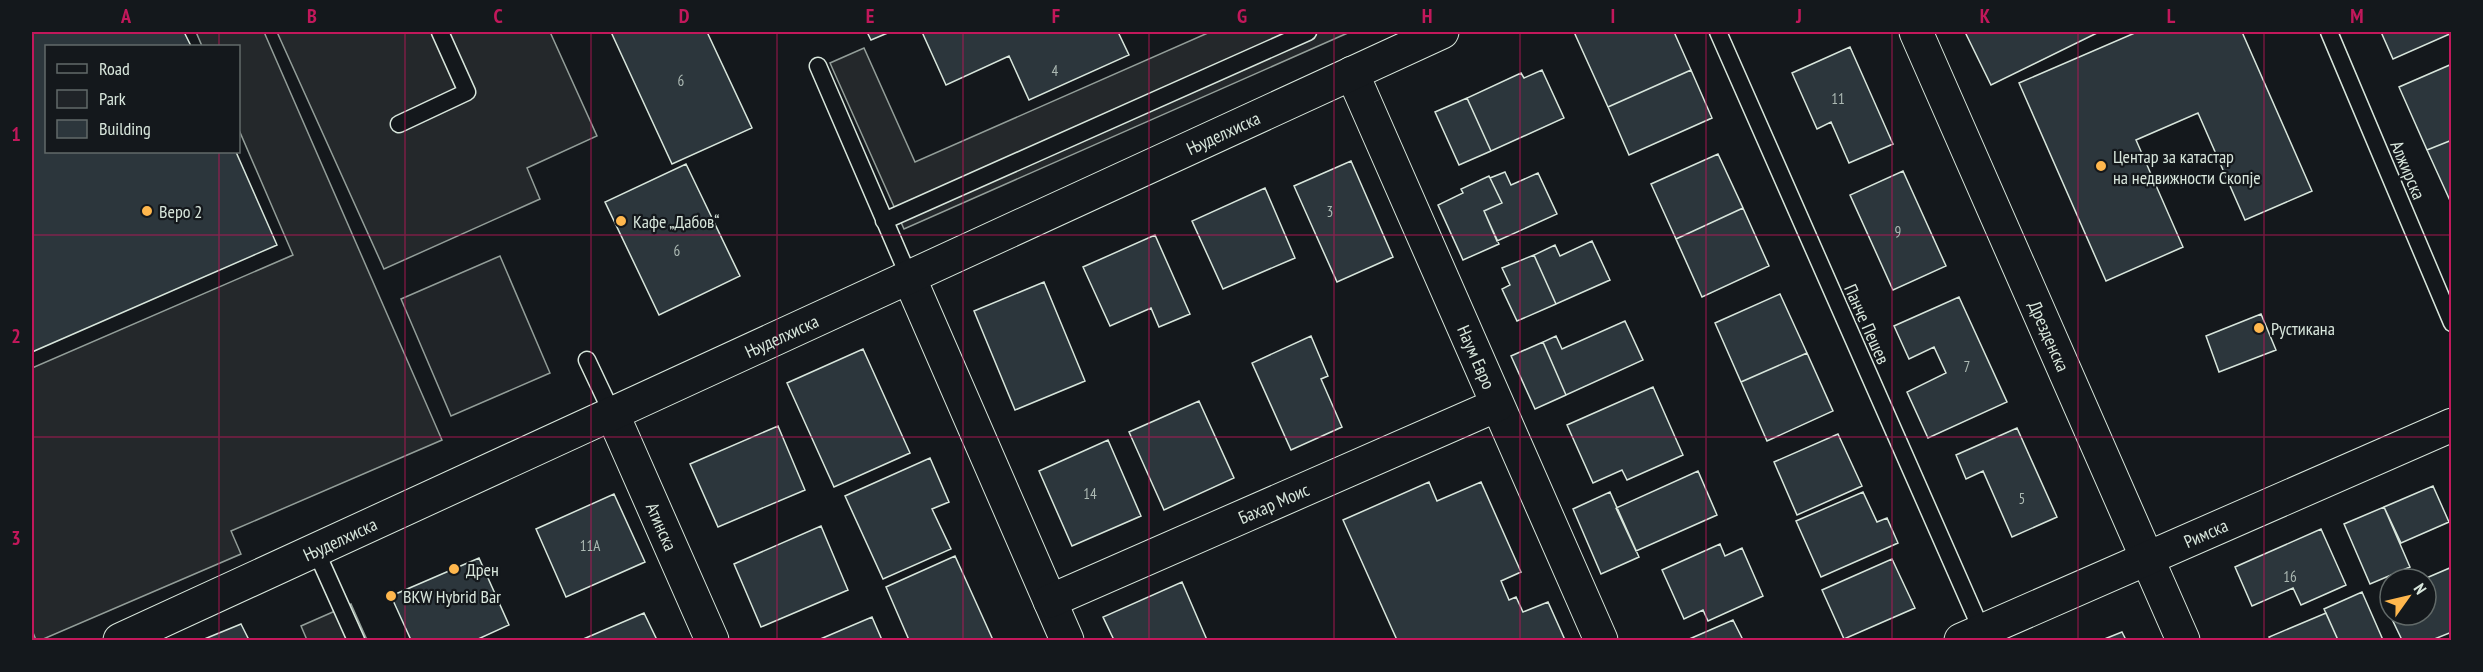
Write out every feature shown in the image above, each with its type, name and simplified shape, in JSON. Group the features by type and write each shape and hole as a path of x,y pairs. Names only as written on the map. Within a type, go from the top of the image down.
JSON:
{"street":[{"name":"Њуделхиска","path":"120,640 1442,32"},
{"name":"Дрезденска","path":"1916,32 2183,640"},
{"name":"Наум Евро","path":"1352,73 1601,640"},
{"path":"909,277 1067,640"},
{"name":"Бахар Моис","path":"1050,601 1497,405"},
{"name":"Атинска","path":"612,412 712,640"},
{"name":"Римска","path":"1971,636 2451,424"}],"lane":[{"path":"399,124 467,93 440,32"},
{"path":"884,221 1308,32"},
{"name":"Панче Пешев","path":"1718,32 1971,636"},
{"name":"Алжирска","path":"2329,32 2451,323"},
{"path":"818,66 909,277"},
{"path":"587,360 612,412"},
{"path":"316,551 356,640"}],"green space":[{"path":"500,256 550,373 451,416 401,299"}],"shaded area":[{"path":"196,32 264,32 442,440 231,531 241,554 41,640 36,640 32,630 32,368 293,255 240,132 240,45 202,45"},
{"path":"277,32 550,32 597,136 527,168 540,199 384,269"},
{"path":"1210,32 1350,32 904,229 830,63 864,48 915,162"},
{"path":"351,604 367,640 307,640 301,626"}],"building":[{"name":"Веро 2","path":"32,32 184,32 190,45 45,45 45,153 236,153 277,245 32,352"},
{"path":"611,32 707,32 752,128 672,164"},
{"path":"867,32 890,32 871,40"},
{"path":"922,32 1118,32 1129,55 1029,100 1009,56 946,85"},
{"path":"1574,32 1674,32 1691,70 1608,107"},
{"path":"1965,32 2099,32 1991,85"},
{"name":"Центар за катастар на недвижности Скопје","path":"2137,32 2242,32 2312,191 2245,220 2198,113 2136,140 2183,247 2106,281 2019,83"},
{"path":"2381,32 2452,32 2452,33 2393,59"},
{"path":"1850,47 1893,144 1849,163 1831,122 1817,129 1792,73"},
{"path":"2452,64 2452,140 2427,150 2399,87"},
{"path":"1542,70 1564,118 1491,151 1467,98 1521,73 1524,78"},
{"path":"1691,70 1712,118 1629,155 1608,107"},
{"path":"1467,98 1491,151 1459,165 1435,112"},
{"path":"2452,140 2452,205 2427,150"},
{"path":"1718,154 1743,208 1676,239 1651,184"},
{"path":"1351,161 1393,257 1337,282 1294,186"},
{"path":"686,164 740,276 659,315 605,202"},
{"path":"1903,171 1946,266 1893,290 1850,195"},
{"path":"1505,172 1511,185 1538,173 1557,214 1497,241 1484,211 1502,203 1490,178"},
{"path":"1489,176 1502,203 1484,211 1499,244 1463,260 1438,205 1463,193 1461,189"},
{"path":"1265,188 1295,258 1223,289 1192,221"},
{"path":"1743,208 1769,266 1702,297 1676,239"},
{"path":"1155,235 1190,314 1159,327 1151,308 1110,326 1083,267"},
{"path":"1592,241 1610,280 1556,304 1534,255 1555,245 1560,256"},
{"path":"1534,255 1556,304 1517,321 1502,289 1510,285 1502,268"},
{"path":"1044,282 1085,381 1015,410 974,311"},
{"path":"1780,294 1807,353 1741,382 1715,323"},
{"path":"1959,297 2007,402 1928,438 1907,392 1946,373 1934,347 1909,359 1894,326"},
{"path":"2261,314 2276,350 2219,372 2206,336"},
{"path":"1625,321 1643,360 1566,395 1543,342 1556,336 1562,349"},
{"path":"1311,336 1328,376 1321,379 1342,427 1291,450 1252,363"},
{"path":"1543,342 1566,395 1535,409 1511,356"},
{"path":"863,349 910,453 834,487 787,383"},
{"path":"1807,353 1833,411 1767,441 1741,382"},
{"path":"1653,387 1683,455 1627,480 1622,470 1593,483 1567,425"},
{"path":"1199,401 1234,478 1164,510 1129,432"},
{"path":"778,426 805,490 718,527 690,464"},
{"path":"2017,428 2057,517 2012,537 1983,471 1966,479 1956,455"},
{"path":"1838,434 1862,486 1797,515 1774,462"},
{"path":"1108,440 1141,516 1072,546 1039,471"},
{"path":"930,458 949,502 932,509 951,549 883,579 845,496"},
{"path":"1698,471 1717,515 1636,551 1616,508"},
{"path":"1429,482 1437,501 1481,482 1521,572 1501,581 1509,600 1516,597 1523,612 1548,602 1565,640 1397,640 1343,520"},
{"path":"2433,486 2449,522 2401,543 2384,507"},
{"path":"1610,492 1639,557 1601,574 1573,509"},
{"path":"1863,492 1877,522 1887,518 1898,543 1821,577 1796,521"},
{"path":"614,494 645,562 566,597 536,529"},
{"path":"2384,507 2410,567 2378,567 2378,581 2370,584 2344,524"},
{"path":"821,526 848,590 761,627 734,564"},
{"path":"2321,529 2346,585 2301,605 2293,588 2252,606 2235,567"},
{"path":"1720,544 1725,556 1742,548 1763,596 1708,621 1703,610 1684,619 1662,570"},
{"path":"955,556 993,640 909,640 886,587"},
{"path":"479,558 509,625 476,640 411,640 391,596"},
{"path":"1892,559 1915,608 1844,639 1822,590"},
{"path":"2452,567 2452,632 2432,640 2402,640 2396,627 2438,627 2438,573"},
{"path":"1182,582 1207,640 1114,640 1103,617"},
{"path":"2362,592 2383,640 2338,640 2324,609"},
{"path":"644,613 657,640 581,640"},
{"path":"2326,613 2338,640 2271,640 2269,637"},
{"path":"872,617 882,640 818,640"},
{"path":"1733,620 1743,640 1687,640"},
{"path":"241,624 249,640 202,640"},
{"path":"2122,632 2126,640 2102,640"}],"place":[{"name":"Центар за катастар на недвижности Скопје","path":"2101,166"},
{"name":"Веро 2","path":"147,211"},
{"name":"Кафе „Дабов“","path":"621,221"},
{"name":"Рустикана","path":"2259,328"},
{"name":"Дрен","path":"454,569"},
{"name":"BKW Hybrid Bar","path":"391,596"}]}
